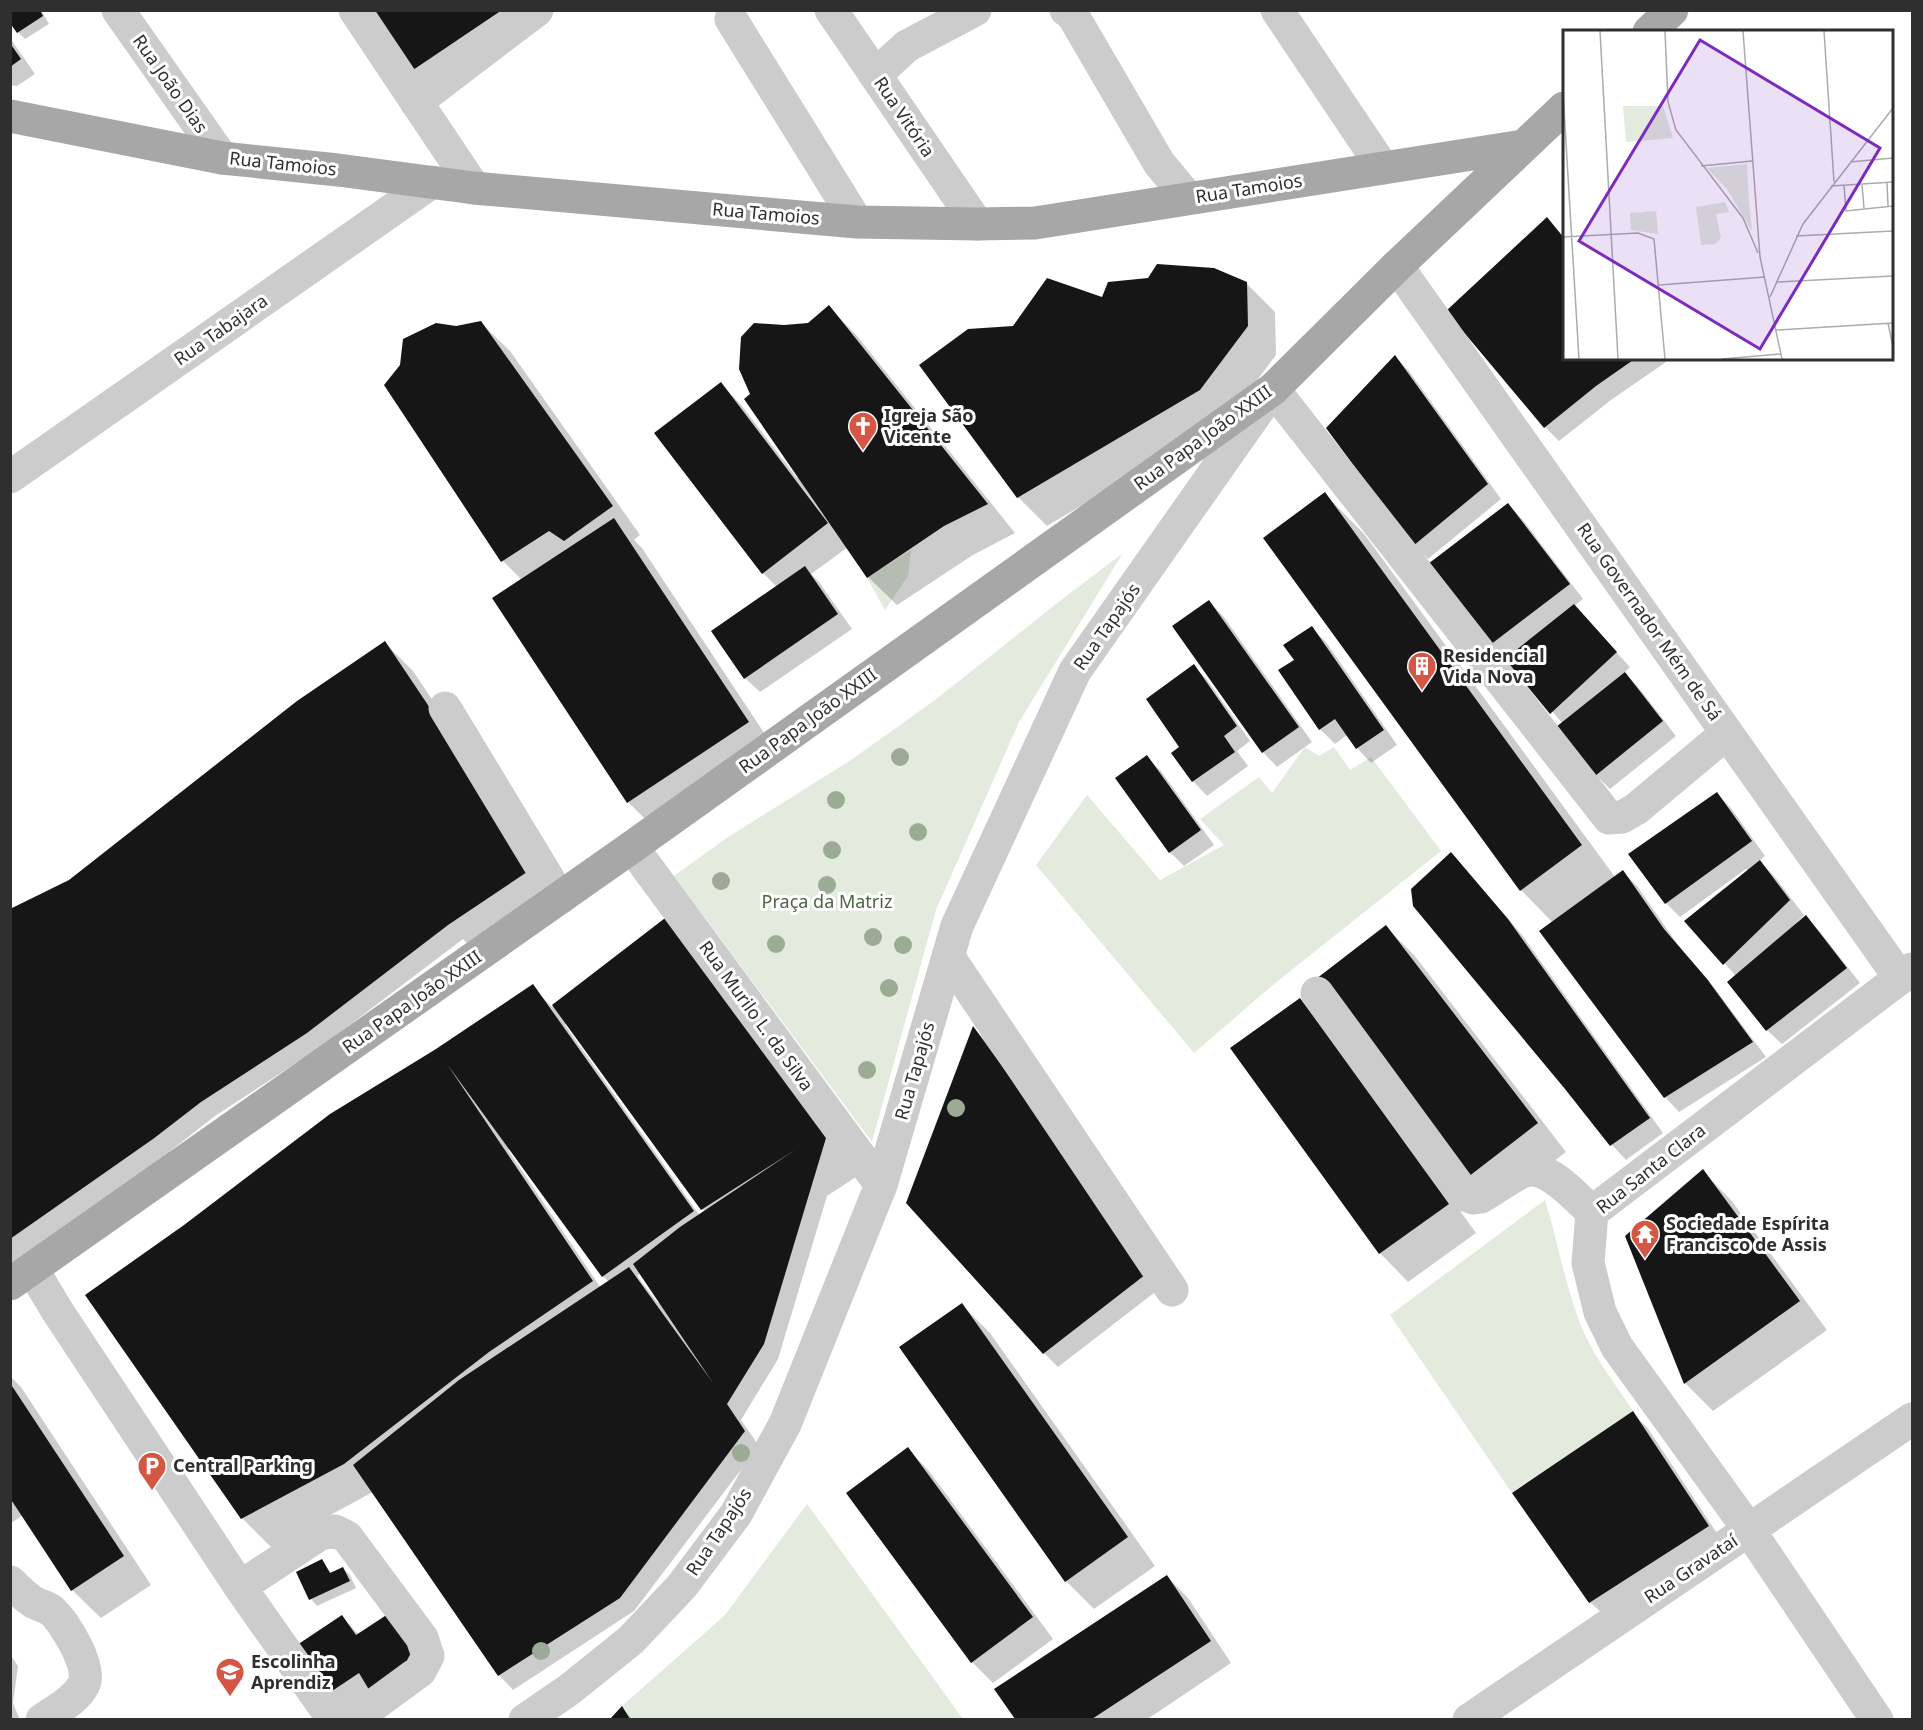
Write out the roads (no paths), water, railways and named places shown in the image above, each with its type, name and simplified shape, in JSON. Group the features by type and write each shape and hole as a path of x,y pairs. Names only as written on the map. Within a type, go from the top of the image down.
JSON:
{"main road":[{"path":"1651,30 1672,10"},
{"name":"Rua Papa João XXIII","path":"21,1276 632,847 1273,389 1397,266 1563,109"},
{"name":"Rua Tamoios","path":"10,116 222,158 474,188 857,222 1035,223 1523,146"}],"street":[{"name":"Rua João Dias","path":"118,10 222,158"},
{"path":"355,10 474,188"},
{"path":"416,102 537,10"},
{"name":"Rua Vitória","path":"831,10 977,224"},
{"path":"875,75 907,46 975,10"},
{"path":"1066,10 1072,14 1159,163 1188,198"},
{"path":"1276,10 1383,168"},
{"path":"731,19 857,222"},
{"name":"Rua Tabajara","path":"10,477 432,182"},
{"name":"Rua Governador Mém de Sá","path":"1397,266 1727,733 1906,973"},
{"path":"1273,389 1609,818 1622,817 1636,809 1727,733"},
{"name":"Rua Tapajós","path":"525,1719 570,1689 631,1640 682,1586 736,1514 785,1424 881,1185 957,926 1075,671 1273,389"},
{"path":"445,708 560,898"},
{"name":"Rua Murilo L. da Silva","path":"632,847 881,1185"},
{"path":"948,956 1172,1290"},
{"name":"Rua Santa Clara","path":"1877,1719 1749,1530 1617,1347 1600,1312 1588,1263 1592,1212 1906,973"},
{"path":"1317,993 1465,1195 1474,1198 1481,1197 1524,1171 1541,1170 1553,1177 1592,1212"},
{"path":"21,1276 65,1322 240,1587 328,1712 343,1719 360,1715 420,1671 428,1656 422,1638 347,1537 335,1531 321,1534 240,1587"},
{"name":"Rua Gravataí","path":"1469,1719 1912,1419"},
{"path":"10,1582 34,1602 49,1609 59,1618 84,1662 87,1676 83,1686 72,1699 42,1719"}],"place":[{"name":"Igreja São Vicente","path":"863,452"},
{"name":"Residencial Vida Nova","path":"1422,692"},
{"name":"Sociedade Espírita Francisco de Assis","path":"1645,1260"},
{"name":"Central Parking","path":"152,1492"},
{"name":"Escolinha Aprendiz","path":"230,1698"}],"park label":[{"name":"Praça da Matriz","path":"827,902"}]}
